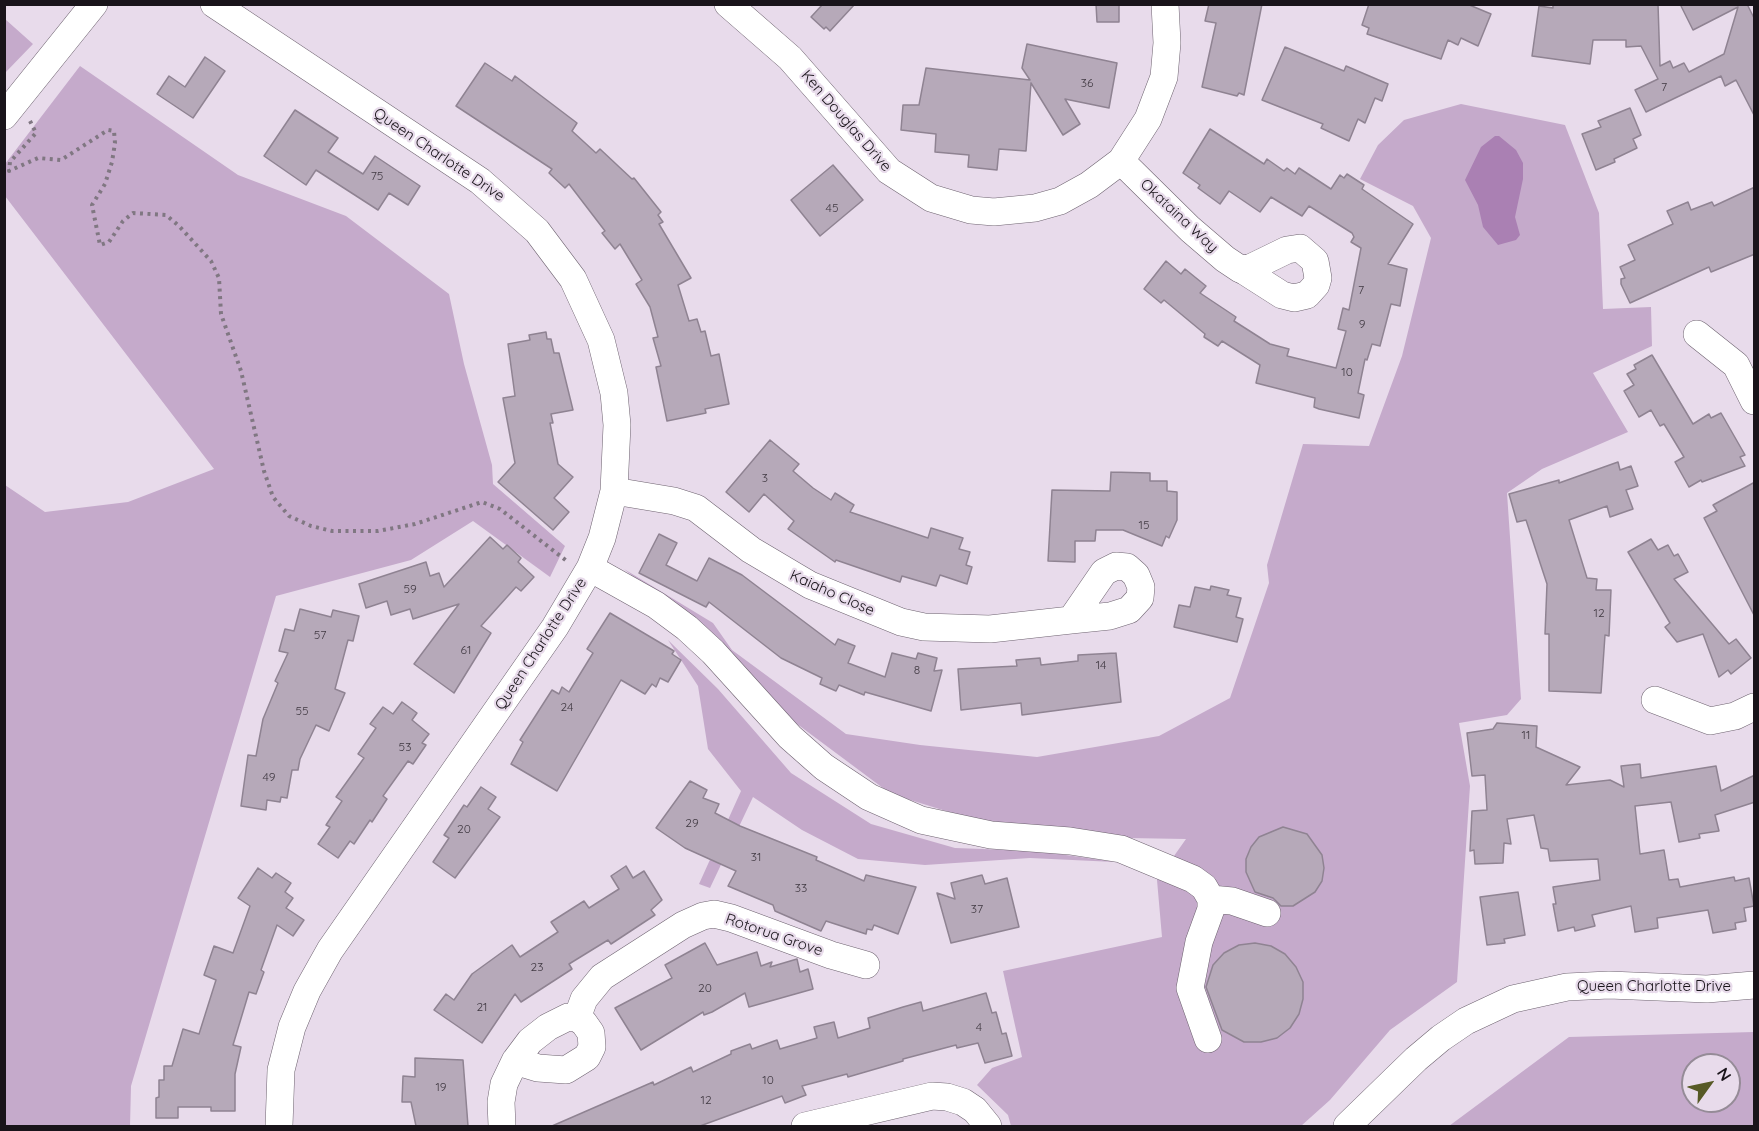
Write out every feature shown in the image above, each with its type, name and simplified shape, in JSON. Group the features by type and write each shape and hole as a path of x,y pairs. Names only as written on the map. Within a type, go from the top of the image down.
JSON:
{"street":[{"path":"9,111 94,4"},
{"name":"Queen Charlotte Drive","path":"214,4 480,181 537,231 573,279 601,340 614,393 617,425 614,491 602,538 589,570 555,627 337,940 307,991 292,1027 281,1070 279,1126"},
{"name":"Ken Douglas Drive","path":"728,4 790,58 889,171 931,198 971,210 994,212 1035,208 1075,193 1121,161 1148,119 1161,86 1167,43 1164,4"},
{"name":"Okataina Way","path":"1121,161 1190,229 1240,269"},
{"path":"1697,334 1736,365 1755,400"},
{"name":"Kaiaho Close","path":"614,491 674,501 696,508 780,569 810,585 901,622 924,627 969,630 1071,620"},
{"path":"589,570 656,605 687,628 713,652 790,737 824,767 869,797 921,820 991,835 1070,841 1121,849 1193,879 1204,887 1211,899 1211,909 1199,942 1190,988 1208,1039"},
{"path":"1655,700 1710,721 1735,716 1755,707"},
{"path":"1211,899 1232,901 1267,913"},
{"name":"Rotorua Grove","path":"577,1018 584,999 602,977 683,925 703,916 714,914 731,918 831,955 866,965"},
{"name":"Queen Charlotte Drive","path":"1347,1126 1441,1038 1466,1021 1513,999 1567,987 1609,985 1698,989 1755,985"},
{"path":"502,1126 501,1102 504,1084 515,1060 530,1041 548,1027 568,1017 577,1018 591,1033 592,1047 587,1057 566,1070 551,1070 515,1060"},
{"path":"805,1126 932,1096 947,1097 963,1102 975,1110 988,1126"}],"path":[{"path":"9,111 33,125 36,133 10,162 9,171 38,158 61,160 108,130 114,131 112,162 105,184 92,204 100,245 109,242 123,221 133,213 166,215 211,261 219,278 221,314 243,380 264,471 273,497 289,516 310,526 333,531 378,531 415,524 477,502 491,503 559,556 589,570"}],"shaded area":[{"path":"5,19 33,44 5,73"},
{"path":"80,66 238,175 346,216 449,294 464,364 492,465 493,484 565,546 550,577 473,521 411,560 276,596 131,1086 130,1126 5,1126 5,485 45,512 128,502 214,469 5,196 5,164"},
{"path":"1461,104 1565,125 1599,213 1603,309 1651,307 1652,346 1593,373 1628,432 1542,469 1507,493 1521,699 1507,715 1459,723 1470,786 1457,982 1390,1030 1330,1100 1301,1126 1011,1126 1008,1115 977,1085 992,1068 1022,1057 1003,971 1162,937 1157,880 1186,839 1128,838 991,825 891,794 785,715 705,634 624,569 713,623 732,650 846,734 920,745 1037,757 1159,736 1230,698 1269,583 1267,565 1303,444 1369,446 1402,356 1431,238 1413,206 1360,179 1378,145 1404,120"},
{"path":"1495,136 1499,136 1516,150 1523,163 1523,179 1515,217 1520,235 1516,240 1498,245 1483,227 1478,205 1465,180 1481,147"},
{"path":"668,640 718,689 791,773 871,824 955,848 1038,851 1115,862 1030,858 925,865 858,859 802,830 753,797 710,888 699,884 741,791 708,749 698,686"},
{"path":"1754,1032 1754,1126 1449,1126 1569,1037"}],"building":[{"path":"823,4 855,4 830,31 826,27 824,29 811,17"},
{"path":"1096,4 1119,4 1119,22 1097,22"},
{"path":"1209,4 1262,4 1244,95 1239,93 1237,96 1202,87 1216,23 1205,21"},
{"path":"1369,4 1467,4 1491,14 1478,46 1461,38 1458,45 1448,40 1441,59 1367,34 1369,28 1362,25"},
{"path":"1553,4 1658,4 1660,66 1670,61 1673,68 1684,63 1689,72 1724,54 1738,7 1693,30 1680,4 1747,4 1755,20 1755,117 1736,80 1725,86 1721,76 1646,112 1635,90 1658,79 1641,46 1626,47 1626,40 1593,40 1590,64 1532,56 1539,6 1553,8"},
{"path":"1027,44 1117,63 1109,108 1065,99 1080,124 1063,135 1031,83 1026,151 999,149 997,170 968,167 969,155 935,152 936,134 901,130 903,105 919,105 926,68 1030,80 1022,68"},
{"path":"1285,47 1344,71 1346,66 1388,84 1382,101 1375,98 1365,123 1358,119 1349,141 1321,128 1323,124 1262,100"},
{"path":"205,57 225,71 193,118 157,94 169,76 185,87"},
{"path":"485,63 512,81 515,76 577,123 572,131 596,153 600,149 632,179 634,178 661,212 658,215 663,222 659,224 691,278 678,285 689,321 697,319 701,332 705,331 711,356 719,354 729,404 705,409 706,413 667,421 656,367 661,366 653,338 658,337 650,307 636,284 642,280 620,244 615,249 602,233 605,231 569,184 565,188 549,173 552,169 456,106"},
{"path":"1630,108 1641,135 1633,139 1637,148 1614,159 1615,162 1596,170 1582,134 1601,127 1598,121"},
{"path":"295,110 338,138 328,152 363,174 375,156 420,186 408,205 389,193 378,210 316,170 306,185 264,156"},
{"path":"1210,129 1264,164 1267,159 1284,171 1287,168 1295,174 1299,168 1331,189 1340,175 1344,178 1347,174 1364,185 1362,189 1413,224 1388,264 1407,269 1400,306 1391,304 1380,346 1372,344 1367,360 1365,359 1358,393 1364,395 1359,418 1314,407 1315,398 1256,383 1260,365 1222,341 1218,346 1204,337 1205,334 1164,300 1161,303 1144,289 1166,261 1181,274 1185,269 1206,286 1200,293 1236,317 1234,321 1270,344 1289,349 1287,356 1336,368 1346,331 1338,329 1343,308 1349,310 1361,248 1351,242 1354,237 1352,233 1309,206 1302,216 1271,197 1260,212 1229,191 1220,204 1198,188 1200,185 1183,173"},
{"path":"833,165 863,200 820,236 791,200"},
{"path":"1755,187 1755,254 1711,272 1709,267 1630,303 1621,284 1621,279 1625,278 1620,267 1635,260 1628,245 1673,224 1667,211 1688,202 1691,210 1712,202 1714,206"},
{"path":"546,332 547,339 551,339 554,353 559,353 573,410 551,414 553,423 550,423 558,464 573,477 554,498 569,512 553,530 498,482 515,463 503,398 515,396 508,344 530,340 529,335"},
{"path":"1652,355 1693,424 1709,414 1711,418 1721,413 1745,455 1740,457 1745,466 1702,482 1701,480 1689,487 1675,462 1684,457 1664,424 1660,426 1651,410 1639,417 1624,391 1634,385 1627,374 1636,369 1634,365"},
{"path":"770,440 799,464 793,471 813,488 831,500 835,493 854,505 850,512 928,538 931,528 963,538 959,549 970,552 966,565 972,567 967,584 940,575 936,586 902,576 900,582 836,560 835,562 788,529 794,521 764,494 749,512 726,492"},
{"path":"1618,462 1620,470 1631,466 1638,486 1626,490 1633,509 1610,517 1607,506 1569,520 1587,578 1597,579 1596,590 1611,590 1609,636 1605,635 1601,693 1549,691 1549,634 1545,634 1547,584 1526,520 1517,522 1509,494 1559,480 1559,483"},
{"path":"1111,472 1150,473 1150,481 1167,481 1167,491 1177,492 1177,520 1169,538 1166,536 1162,546 1123,530 1096,530 1095,541 1075,541 1075,562 1048,561 1052,490 1110,491"},
{"path":"1755,482 1755,617 1704,518 1717,511 1713,505"},
{"path":"659,534 677,543 666,565 697,581 709,558 742,575 835,645 838,639 855,646 848,663 885,677 892,653 916,659 918,653 937,658 934,671 942,670 931,711 865,692 864,695 839,685 836,691 820,684 822,678 781,658 709,602 706,607 639,573"},
{"path":"490,537 503,549 507,545 521,558 518,562 534,577 521,591 516,587 481,626 491,633 454,693 414,664 459,604 413,619 410,609 391,615 387,601 366,608 359,584 426,562 430,576 439,573 444,587"},
{"path":"1651,539 1658,550 1668,545 1674,556 1678,554 1688,572 1674,579 1729,644 1736,639 1751,658 1731,674 1728,670 1719,677 1703,634 1677,642 1665,627 1670,623 1628,552"},
{"path":"1211,586 1229,590 1227,595 1241,598 1236,617 1243,619 1237,642 1174,627 1179,605 1190,607 1195,587 1210,590"},
{"path":"300,609 331,617 333,610 359,616 353,641 348,640 335,689 345,693 329,731 316,725 300,759 298,770 292,770 287,798 281,797 280,802 267,800 266,810 241,806 248,755 256,756 263,719 278,683 275,681 288,653 279,651 285,629 294,631"},
{"path":"610,613 674,651 672,654 681,660 668,682 660,678 656,687 652,684 645,694 621,680 557,791 511,764 523,742 520,740 552,690 559,694 562,687 569,692 593,653 587,649"},
{"path":"1116,653 1121,702 1022,715 1021,703 961,710 958,669 1017,666 1016,660 1040,658 1041,665 1078,661 1078,655"},
{"path":"402,702 417,713 412,720 429,734 422,743 426,745 413,764 408,761 383,796 387,799 372,822 370,820 354,844 350,841 338,858 318,844 330,827 326,825 342,801 336,797 364,758 358,754 376,728 370,724 383,707 393,714"},
{"path":"1497,723 1537,726 1536,747 1580,767 1566,785 1610,780 1624,787 1621,766 1640,764 1641,778 1716,766 1721,791 1755,775 1755,802 1715,815 1719,831 1699,834 1700,838 1679,842 1671,802 1635,806 1640,854 1664,850 1669,880 1678,879 1680,887 1734,877 1735,881 1749,878 1754,906 1744,908 1746,921 1735,923 1736,929 1713,933 1708,910 1657,918 1658,928 1635,932 1631,906 1592,915 1595,926 1575,931 1574,927 1558,931 1553,904 1556,904 1553,887 1600,880 1598,859 1550,861 1548,849 1541,848 1534,815 1507,819 1511,844 1504,843 1503,863 1475,864 1474,850 1470,851 1472,811 1487,810 1485,775 1472,776 1467,733 1493,729"},
{"path":"690,781 707,790 703,798 719,804 715,813 740,826 817,857 816,860 864,881 866,875 916,887 898,934 874,925 872,930 867,929 866,934 826,921 821,931 775,911 773,905 728,886 736,871 685,848 656,828"},
{"path":"481,787 496,797 488,809 500,817 455,878 433,862 449,838 444,835 464,805 467,807"},
{"path":"1283,827 1307,834 1322,855 1324,868 1322,881 1315,892 1293,906 1281,906 1273,898 1255,892 1246,872 1246,859 1251,847 1259,837"},
{"path":"626,866 633,878 644,871 662,900 651,910 655,915 611,944 608,940 569,964 572,969 521,1002 515,994 482,1043 434,1010 446,994 454,1000 472,974 512,945 520,957 558,932 551,922 584,901 589,908 619,889 611,876"},
{"path":"258,868 272,878 276,873 291,883 285,892 293,898 286,908 304,920 293,936 277,925 261,970 264,972 256,994 249,992 233,1045 241,1047 235,1074 235,1111 211,1111 211,1107 178,1107 178,1118 156,1118 156,1098 159,1097 159,1080 164,1080 164,1066 172,1066 183,1029 199,1034 216,980 204,975 214,946 233,953 250,906 238,898"},
{"path":"982,875 985,884 1007,878 1019,927 951,943 937,893 955,899 951,883"},
{"path":"1518,892 1525,935 1504,939 1505,943 1487,945 1480,897"},
{"path":"705,943 717,965 757,952 761,966 772,962 770,967 797,959 800,972 808,969 813,989 749,1007 745,993 712,1012 704,1015 703,1012 641,1050 615,1008 672,978 665,965"},
{"path":"1255,943 1271,946 1285,954 1296,967 1303,982 1303,999 1299,1014 1290,1028 1277,1038 1261,1042 1244,1042 1222,1030 1206,987 1213,965 1224,953 1239,945"},
{"path":"986,993 992,1013 996,1012 1002,1034 1006,1033 1012,1056 985,1063 978,1043 957,1048 956,1045 848,1077 847,1074 802,1086 806,1095 785,1103 782,1096 700,1126 552,1126 653,1082 654,1085 691,1067 693,1072 731,1054 731,1051 750,1044 752,1049 777,1040 780,1049 817,1038 814,1027 834,1022 838,1038 870,1028 868,1018 903,1007 921,1002 923,1011"},
{"path":"415,1058 463,1060 468,1126 416,1126 411,1102 402,1102 403,1076 415,1077"}]}
